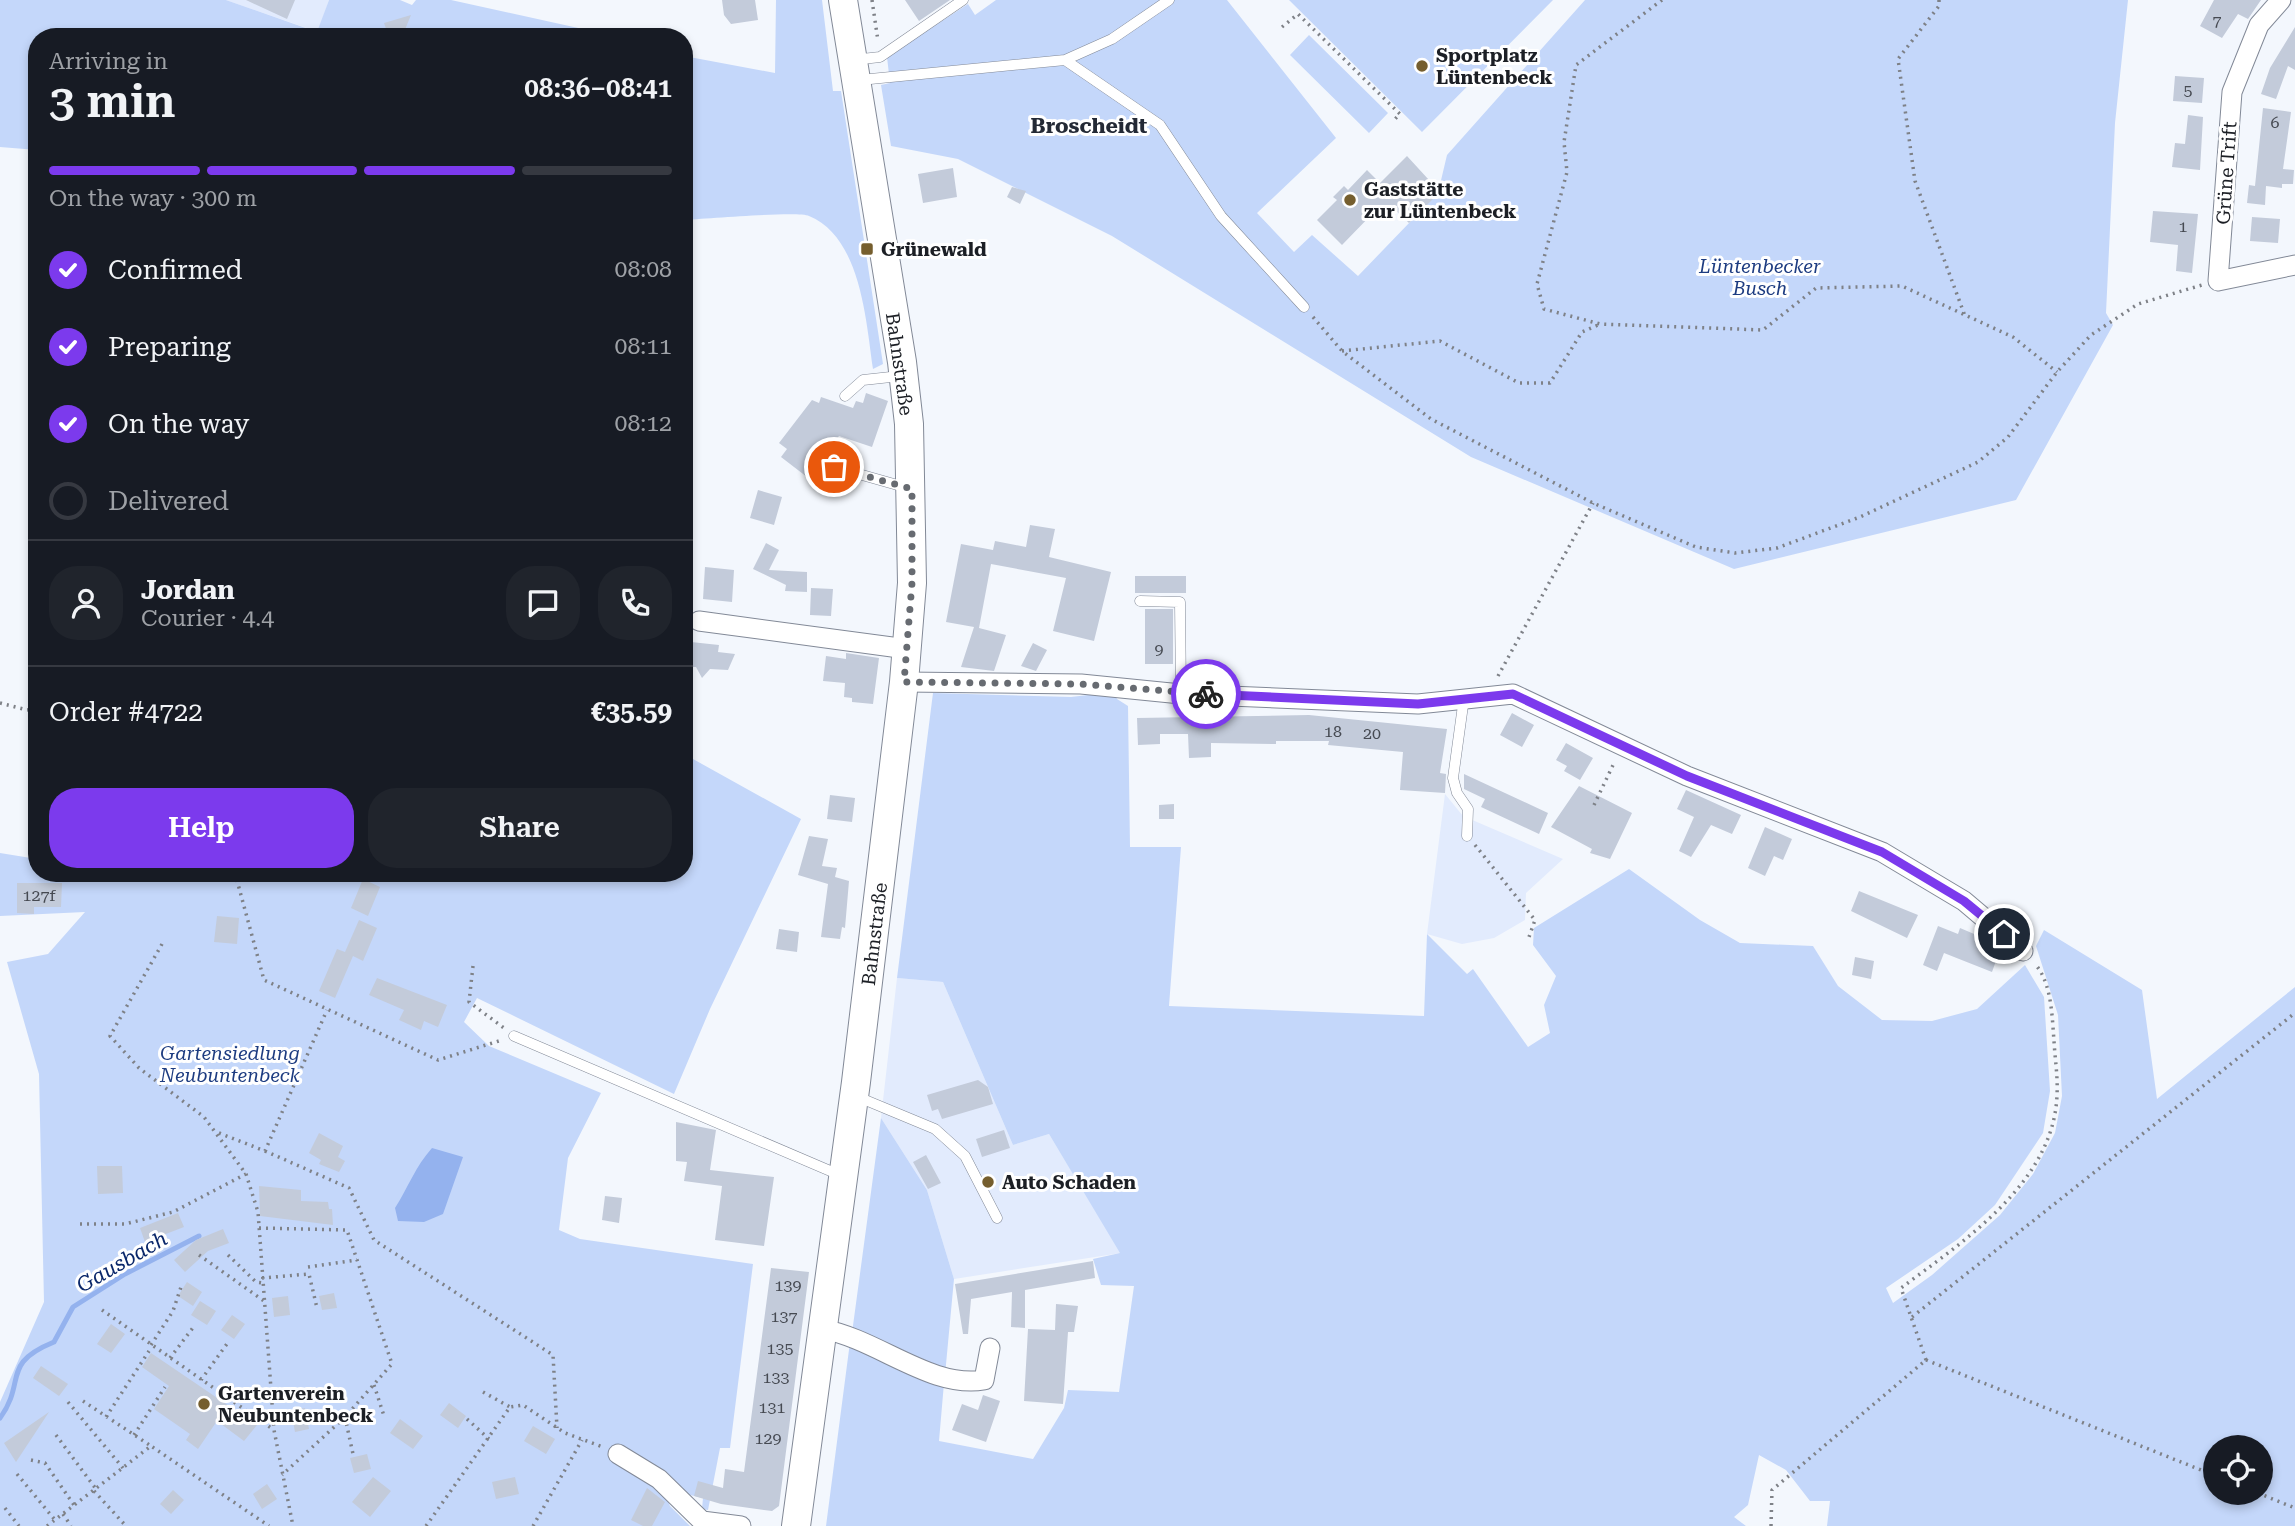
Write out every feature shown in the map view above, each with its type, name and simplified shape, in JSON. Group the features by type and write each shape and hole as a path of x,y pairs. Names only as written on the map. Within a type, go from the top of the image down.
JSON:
{"main road":[{"name":"Bahnstraße","path":"796,1526 854,1096 904,682 912,572 912,489 904,375 868,69 843,0"}],"street":[{"name":"Grüne Trift","path":"2218,281 2232,92 2259,25 2281,0"},
{"path":"2218,281 2295,265"},
{"path":"699,621 907,649"},
{"path":"904,682 1081,684 1181,694 1418,704 1513,694 1687,776 1882,852 1964,901 2023,951"},
{"path":"823,1329 870,1343 942,1379 965,1383 984,1380 990,1348"},
{"path":"618,1454 659,1479 702,1521 741,1526"}],"lane":[{"path":"868,69 963,0"},
{"path":"868,69 1065,60 1112,39 1169,0"},
{"path":"1065,60 1160,125 1221,216 1304,307"},
{"path":"845,396 863,380 904,375"},
{"path":"834,467 912,489"},
{"path":"1140,601 1180,602 1181,694"},
{"path":"1465,698 1453,778 1457,793 1468,809 1467,836"},
{"path":"514,1036 842,1177"},
{"path":"854,1096 935,1129 965,1156 997,1218"}],"path":[{"path":"868,69 872,0"},
{"path":"1662,0 1576,65 1564,142 1567,172 1537,284 1544,309 1600,324 1763,330 1816,288 1902,286 2013,337 2057,372"},
{"path":"1940,0 1939,6 1898,59 1915,181 1965,316"},
{"path":"1282,27 1298,14 1400,114 1393,121"},
{"path":"1304,307 1342,351 1431,419 1593,503 1696,547 1735,553 1777,548 1860,517 1978,462 2008,437 2057,372 2091,335 2138,304 2218,281"},
{"path":"1342,351 1440,341 1519,383 1550,383 1582,332 1600,324"},
{"path":"1487,696 1593,503"},
{"path":"0,703 28,710"},
{"path":"1594,805 1623,745"},
{"path":"1467,836 1535,920 1529,937"},
{"path":"237,882 264,980 438,1060 514,1036"},
{"path":"162,944 110,1037 139,1068 204,1118 246,1174 259,1228 274,1430 293,1526"},
{"path":"1926,1360 1901,1288 1958,1246 1996,1213 2018,1186 2049,1135 2057,1096 2048,993 2039,969 2023,951"},
{"path":"473,966 469,1002 514,1036"},
{"path":"265,1151 327,1010"},
{"path":"1913,1317 2295,1013"},
{"path":"217,1132 349,1188 374,1240 553,1355 556,1428"},
{"path":"79,1224 125,1224 173,1212 246,1174"},
{"path":"259,1228 347,1230 392,1364 345,1417 282,1475"},
{"path":"200,1255 264,1300"},
{"path":"228,1255 256,1282 309,1274 317,1308"},
{"path":"308,1267 357,1260"},
{"path":"151,1345 173,1311 181,1287"},
{"path":"103,1310 274,1430"},
{"path":"170,1358 195,1325"},
{"path":"201,1380 229,1340"},
{"path":"106,1417 149,1351"},
{"path":"1926,1360 2203,1471"},
{"path":"1771,1526 1772,1490 1926,1360"},
{"path":"374,1384 384,1416"},
{"path":"134,1435 165,1388"},
{"path":"484,1392 510,1407 523,1405 556,1428 618,1454"},
{"path":"83,1401 269,1526"},
{"path":"68,1402 123,1468"},
{"path":"426,1526 510,1407"},
{"path":"345,1417 353,1454"},
{"path":"467,1419 489,1439"},
{"path":"56,1435 95,1490 126,1526"},
{"path":"533,1526 582,1440"},
{"path":"47,1526 151,1446"},
{"path":"31,1460 45,1463 74,1506"},
{"path":"17,1475 55,1520"},
{"path":"2273,1499 2295,1508"},
{"path":"5,1508 19,1526"},
{"path":"63,1514 71,1526"}],"shaded area":[{"path":"226,0 329,0 319,28 306,28"},
{"path":"1445,794 1463,816 1563,859 1526,893 1525,920 1494,938 1462,944 1427,934"},
{"path":"897,978 943,982 1013,1145 1049,1134 1121,1253 954,1279 927,1190 881,1118"}],"green space":[{"path":"0,0 226,0 306,28 28,28 28,149 0,147"},
{"path":"329,0 400,0 412,5 416,0 451,0 578,28 318,28"},
{"path":"776,0 822,0 833,91 841,91 883,364 873,369 858,282 840,242 826,227 809,216 801,215 693,219 693,58 775,73"},
{"name":"Lüntenbecker Busch","path":"996,0 1227,0 1336,138 1257,213 1294,252 1312,235 1358,276 1438,193 1447,155 1585,0 2128,0 2115,123 2106,313 2113,325 2016,500 1734,569 1471,457 1112,236 958,159 891,146 881,85 890,83 887,57 968,4 975,15"},
{"name":"Sportplatz Lüntenbeck","path":"1289,0 1553,0 1422,132"},
{"path":"1309,35 1388,113 1369,133 1290,55"},
{"path":"1114,692 1117,699 1128,706 1130,847 1181,847 1169,1006 1424,1016 1427,934 1467,974 1473,969 1528,1047 1550,1033 1544,1005 1556,976 1533,945 1534,928 1629,869 1700,920 1740,943 1813,946 1838,986 1882,1020 1932,1021 1977,1009 2025,965 2044,997 2050,1091 2043,1133 1995,1205 1958,1239 1886,1288 1893,1303 1932,1275 2000,1215 2033,1174 2055,1133 2062,1096 2058,1015 2036,946 2044,930 2142,990 2157,1099 2295,987 2295,1526 1827,1526 1830,1501 1810,1501 1786,1470 1759,1455 1748,1505 1734,1517 1746,1526 826,1526 850,1342 944,1383 939,1441 1033,1459 1064,1408 1068,1390 1119,1392 1134,1286 1101,1285 1093,1259 1120,1253 1049,1134 1013,1145 943,982 897,978 933,693 1071,697"},
{"name":"Gartensiedlung Neubuntenbeck","path":"693,759 801,819 710,1009 674,1094 477,998 464,1022 489,1046 601,1093 568,1158 559,1230 580,1239 753,1264 730,1448 720,1448 708,1510 702,1509 703,1498 673,1491 666,1496 670,1506 690,1526 0,1526 0,1402 44,1302 39,1074 7,962 48,954 85,912 0,916 0,853 28,858 28,882 693,882"},
{"path":"881,1118 927,1190 954,1279 945,1375 852,1333"}],"water":[{"path":"432,1148 463,1157 443,1214 424,1222 398,1221 395,1208"}],"building":[{"path":"246,0 295,0 287,19"},
{"path":"722,0 755,0 758,20 731,24 724,15"},
{"path":"905,0 950,0 919,21"},
{"path":"2214,0 2261,0 2248,19 2238,14 2222,38 2200,26"},
{"path":"411,15 406,28 386,28 384,23"},
{"path":"2295,27 2295,70 2288,66 2276,99 2261,94 2270,68"},
{"path":"2175,76 2204,78 2202,103 2173,101"},
{"path":"2263,108 2291,112 2283,169 2294,170 2293,184 2282,184 2282,188 2266,186 2265,205 2247,203 2249,185 2255,186"},
{"path":"2188,115 2203,117 2200,170 2172,167 2175,143 2185,144"},
{"path":"1407,156 1440,192 1409,223 1391,206 1380,216 1375,211 1342,245 1317,220 1337,200 1333,197 1344,186 1348,190 1367,170 1380,183"},
{"path":"953,168 957,197 923,203 918,174"},
{"path":"1012,187 1026,191 1020,204 1007,197"},
{"path":"2153,211 2198,214 2192,273 2176,271 2178,245 2150,242"},
{"path":"2252,217 2280,219 2278,243 2250,241"},
{"path":"866,393 888,401 872,447 839,436 807,477 781,457 787,449 779,443 812,400 819,403 821,397 853,408 856,401 863,403"},
{"path":"758,490 782,497 774,525 750,518"},
{"path":"1030,525 1055,529 1049,557 1111,572 1094,641 1053,631 1066,578 991,564 979,628 1006,635 994,671 961,667 974,627 946,622 961,544 993,550 995,541 1026,547"},
{"path":"766,543 779,550 769,570 807,572 807,592 785,591 786,585 753,569"},
{"path":"705,567 734,570 732,602 703,599"},
{"path":"1135,576 1186,576 1186,593 1135,593"},
{"path":"811,588 833,589 831,616 810,615"},
{"path":"1145,609 1173,609 1173,664 1145,664"},
{"path":"693,642 719,645 718,652 735,654 728,670 710,669 702,678 696,667 693,667"},
{"path":"1033,643 1047,650 1036,671 1021,666"},
{"path":"846,653 879,658 873,704 852,702 852,698 844,697 845,683 823,681 826,656 846,659"},
{"path":"1512,713 1534,725 1522,747 1500,735"},
{"path":"1309,715 1447,729 1440,773 1446,774 1445,793 1400,790 1403,752 1328,745 1329,741 1276,741 1276,744 1211,743 1211,757 1189,758 1188,734 1160,734 1160,744 1138,745 1137,718"},
{"path":"1566,743 1593,758 1580,780 1564,771 1567,766 1556,760"},
{"path":"1464,774 1548,813 1539,834 1481,807 1485,799 1464,789"},
{"path":"1579,786 1632,813 1610,859 1590,853 1592,849 1551,827"},
{"path":"1686,790 1741,815 1732,834 1711,825 1691,857 1679,851 1694,817 1677,809"},
{"path":"830,795 855,798 852,822 827,819"},
{"path":"1174,804 1174,819 1159,819 1159,805"},
{"path":"1765,827 1792,839 1783,860 1774,856 1765,876 1748,868"},
{"path":"809,836 828,839 822,866 837,868 835,877 849,881 845,928 842,927 840,939 821,937 828,884 798,875"},
{"path":"362,882 380,887 368,916 351,908"},
{"path":"17,883 62,883 61,907 34,907 34,914 17,913"},
{"path":"1859,891 1918,915 1907,938 1851,911"},
{"path":"217,916 239,918 237,944 214,942"},
{"path":"359,920 377,928 363,961 353,956 335,998 319,991 337,949 345,952"},
{"path":"1938,926 1958,934 1960,928 1993,942 1989,951 1998,955 1992,972 1944,953 1937,971 1923,965"},
{"path":"779,929 799,932 797,952 776,949"},
{"path":"1855,957 1874,961 1871,979 1852,975"},
{"path":"377,978 447,1005 438,1027 424,1021 421,1030 399,1020 404,1010 369,995"},
{"path":"978,1080 988,1087 993,1104 942,1119 938,1109 932,1111 927,1095"},
{"path":"676,1122 716,1130 710,1170 774,1177 764,1246 715,1240 722,1186 684,1181 687,1162 676,1161"},
{"path":"1004,1130 1010,1148 982,1157 976,1139"},
{"path":"319,1133 343,1146 338,1157 345,1161 339,1172 319,1164 321,1160 309,1153"},
{"path":"926,1155 941,1183 928,1189 913,1162"},
{"path":"97,1166 122,1166 123,1193 98,1194"},
{"path":"259,1186 301,1190 301,1201 328,1202 329,1209 332,1209 333,1225 260,1216"},
{"path":"605,1196 622,1198 619,1223 602,1220"},
{"path":"178,1213 184,1227 145,1242 140,1228"},
{"path":"223,1229 229,1243 208,1251 185,1272 174,1260 196,1240"},
{"path":"1093,1261 1095,1278 1025,1290 1025,1328 1011,1327 1012,1292 971,1299 968,1334 963,1334 955,1284"},
{"path":"771,1268 809,1272 779,1506 772,1511 721,1504 694,1496 698,1481 723,1488 725,1469 744,1472"},
{"path":"187,1282 202,1292 193,1306 178,1296"},
{"path":"334,1293 337,1308 322,1310 319,1296"},
{"path":"288,1296 290,1315 274,1317 272,1298"},
{"path":"200,1301 216,1311 207,1325 191,1315"},
{"path":"1056,1304 1078,1306 1074,1332 1068,1332 1063,1404 1024,1401 1028,1329 1055,1330"},
{"path":"232,1315 245,1324 234,1339 221,1330"},
{"path":"111,1324 125,1334 111,1353 97,1344"},
{"path":"151,1353 257,1425 244,1441 217,1421 198,1449 186,1440 190,1434 154,1409 169,1386 142,1367"},
{"path":"41,1366 68,1384 59,1396 33,1378"},
{"path":"983,1395 1000,1401 986,1442 952,1430 962,1404 978,1410"},
{"path":"449,1403 466,1416 458,1428 440,1415"},
{"path":"305,1408 309,1429 295,1432 291,1411"},
{"path":"49,1412 16,1462 4,1443"},
{"path":"400,1419 423,1436 413,1449 390,1433"},
{"path":"533,1426 555,1439 546,1454 524,1441"},
{"path":"367,1454 371,1469 354,1473 350,1458"},
{"path":"373,1477 391,1491 370,1517 352,1502"},
{"path":"515,1477 519,1494 496,1499 492,1482"},
{"path":"267,1484 277,1499 262,1509 253,1494"},
{"path":"647,1488 665,1502 652,1526 643,1526 631,1520"},
{"path":"173,1490 184,1500 171,1514 160,1504"}],"waterway":[{"name":"Gausbach","path":"0,1418 8,1405 20,1366 37,1350 54,1342 73,1307 125,1274 199,1236"}],"way so far":[{"path":"834,467 912,489 912,583 904,682 1081,684 1206,694"}],"place":[{"name":"Sportplatz Lüntenbeck","path":"1422,66"},
{"name":"Gaststätte zur Lüntenbeck","path":"1350,200"},
{"name":"Grünewald","path":"867,249"},
{"name":"Auto Schaden","path":"988,1182"},
{"name":"Gartenverein Neubuntenbeck","path":"204,1404"}],"district":[{"name":"Broscheidt","path":"1089,126"}],"route":[{"path":"1206,694 1418,704 1513,694 1687,776 1882,852 1964,901 2004,934"}]}
